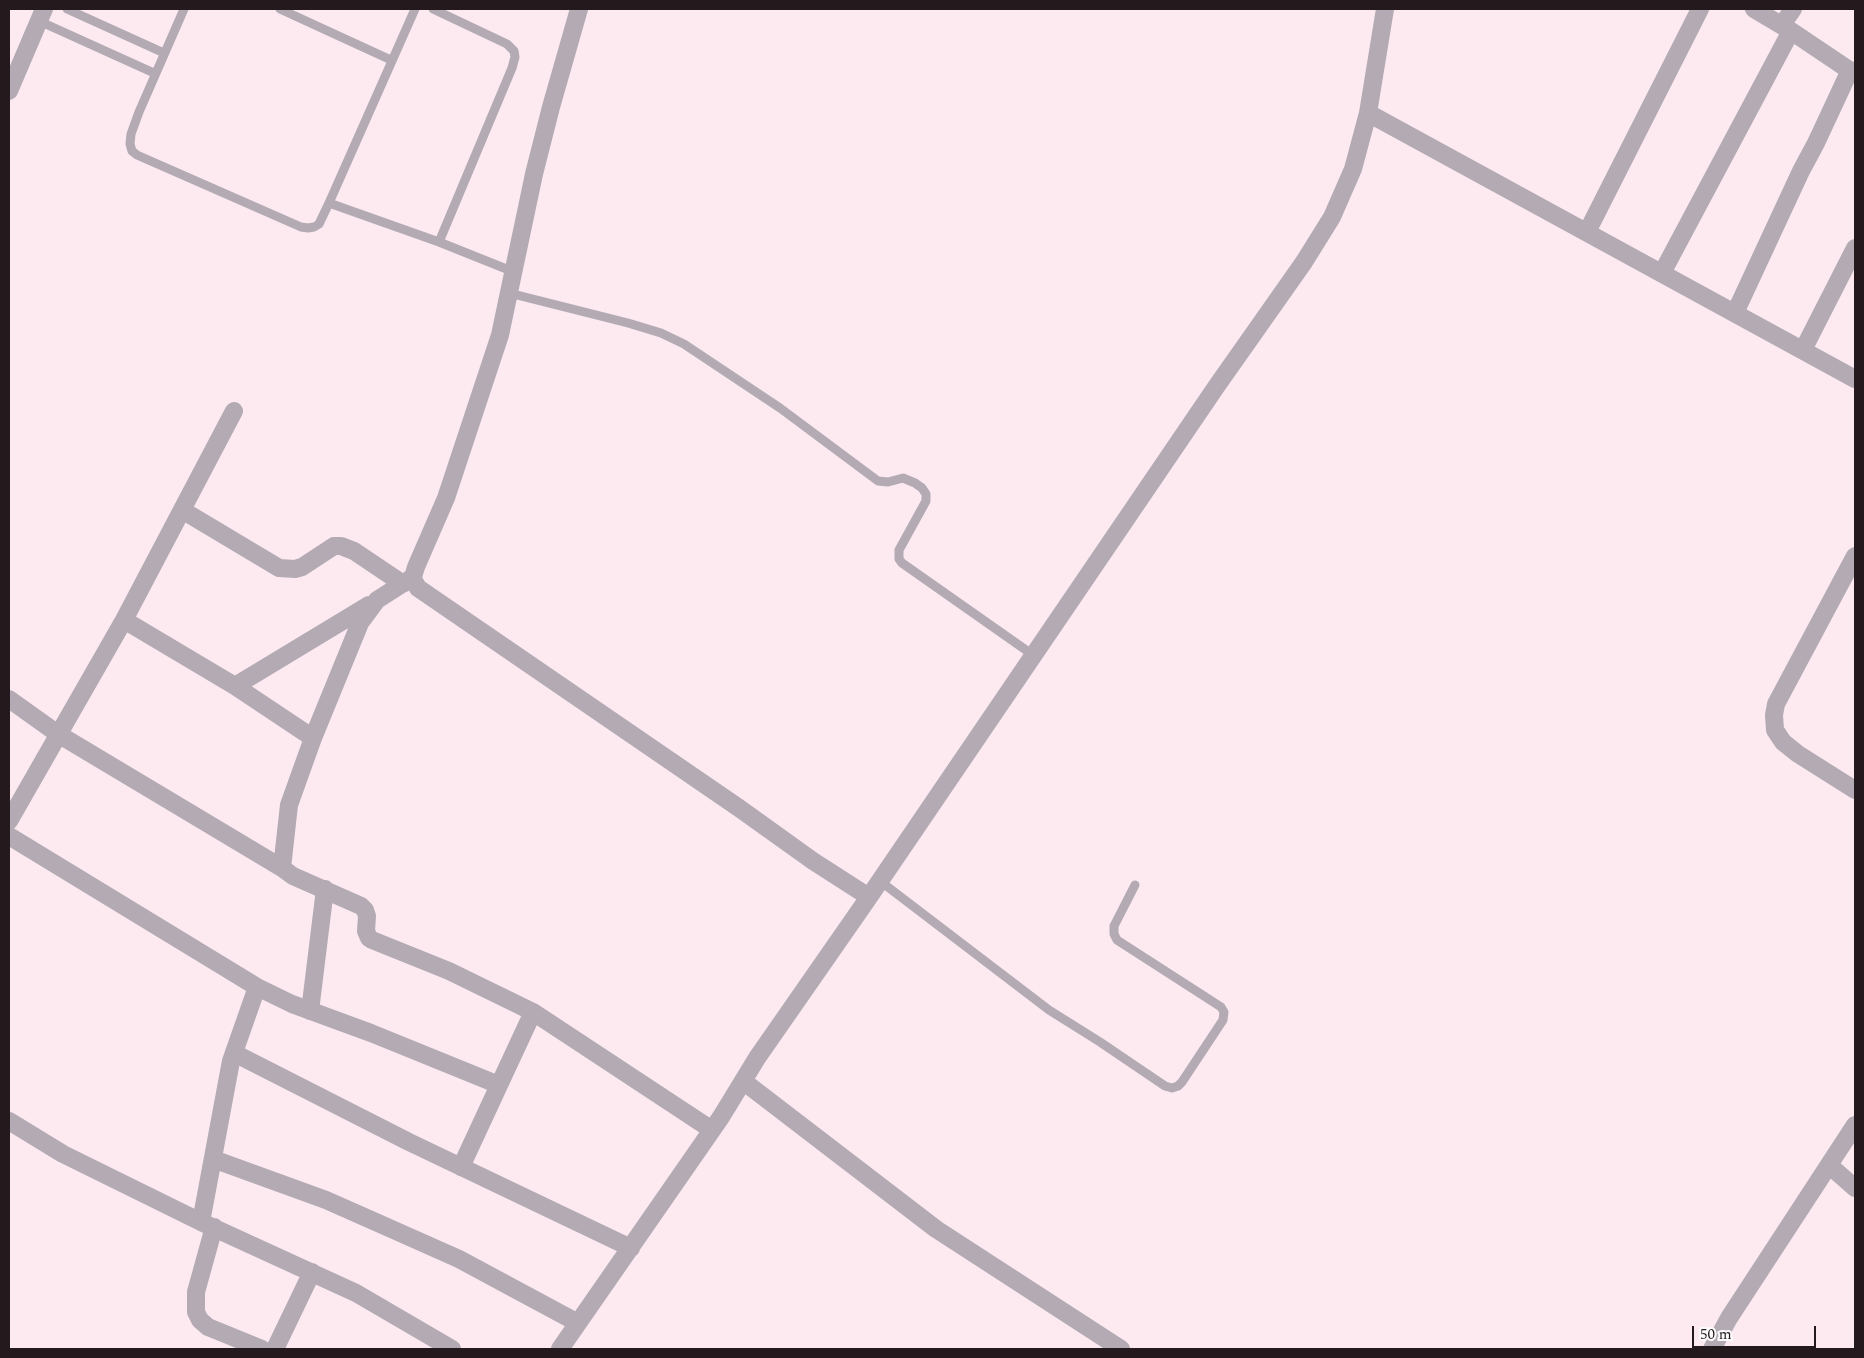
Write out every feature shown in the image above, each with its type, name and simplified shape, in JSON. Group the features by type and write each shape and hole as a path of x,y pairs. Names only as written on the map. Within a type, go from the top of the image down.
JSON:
{"street":[{"path":"235,686 408,580 446,498 500,335 534,174 579,9"},
{"path":"560,1349 712,1130 757,1058 880,881 1216,387 1304,262 1332,217 1353,169 1368,112 1385,9"},
{"path":"1587,232 1700,9"},
{"path":"1735,313 1801,171 1852,72 1787,28 1754,9"},
{"path":"1662,273 1787,28 1793,9"},
{"path":"9,91 42,15"},
{"path":"1368,112 1855,379"},
{"path":"1803,350 1855,248"},
{"path":"9,821 124,620 234,411"},
{"path":"182,510 279,568 295,569 302,567 334,546 341,546 408,580 731,802 813,861 869,897"},
{"path":"1855,556 1776,704 1774,715 1775,730 1783,742 1798,754 1855,790"},
{"path":"282,868 289,805 313,738 360,623 377,600"},
{"path":"124,620 235,686 313,738"},
{"path":"9,699 58,734 293,876 357,903 366,910 366,931 372,940 449,971 533,1012 712,1130"},
{"path":"9,836 257,987 292,1004 371,1033 499,1085"},
{"path":"310,1010 325,889"},
{"path":"257,987 234,1053 213,1159 208,1224 196,1292 196,1312 200,1320 208,1327 262,1349"},
{"path":"461,1167 533,1012"},
{"path":"234,1053 461,1167 630,1248"},
{"path":"743,1081 936,1229 1121,1349"},
{"path":"9,1121 63,1154 208,1224 356,1292 452,1349"},
{"path":"1712,1349 1729,1318 1855,1125"},
{"path":"213,1159 326,1200 459,1259 578,1323"},
{"path":"1829,1166 1855,1188"},
{"path":"275,1349 312,1272"}],"lane":[{"path":"67,9 164,53"},
{"path":"184,9 154,73 131,134 130,144 132,151 137,155 301,226 314,227 319,224 329,203 415,9"},
{"path":"280,9 391,60"},
{"path":"433,9 507,44 514,51 515,57 439,242"},
{"path":"42,15 154,73"},
{"path":"329,203 439,242 514,272"},
{"path":"509,293 661,333 684,344 780,408 878,481 888,482 903,478 915,483 926,494 926,501 899,550 902,563 1033,655"},
{"path":"880,881 1049,1010 1164,1086 1172,1088 1182,1082 1223,1020 1224,1012 1221,1007 1117,940 1114,934 1114,926 1135,885"}]}
